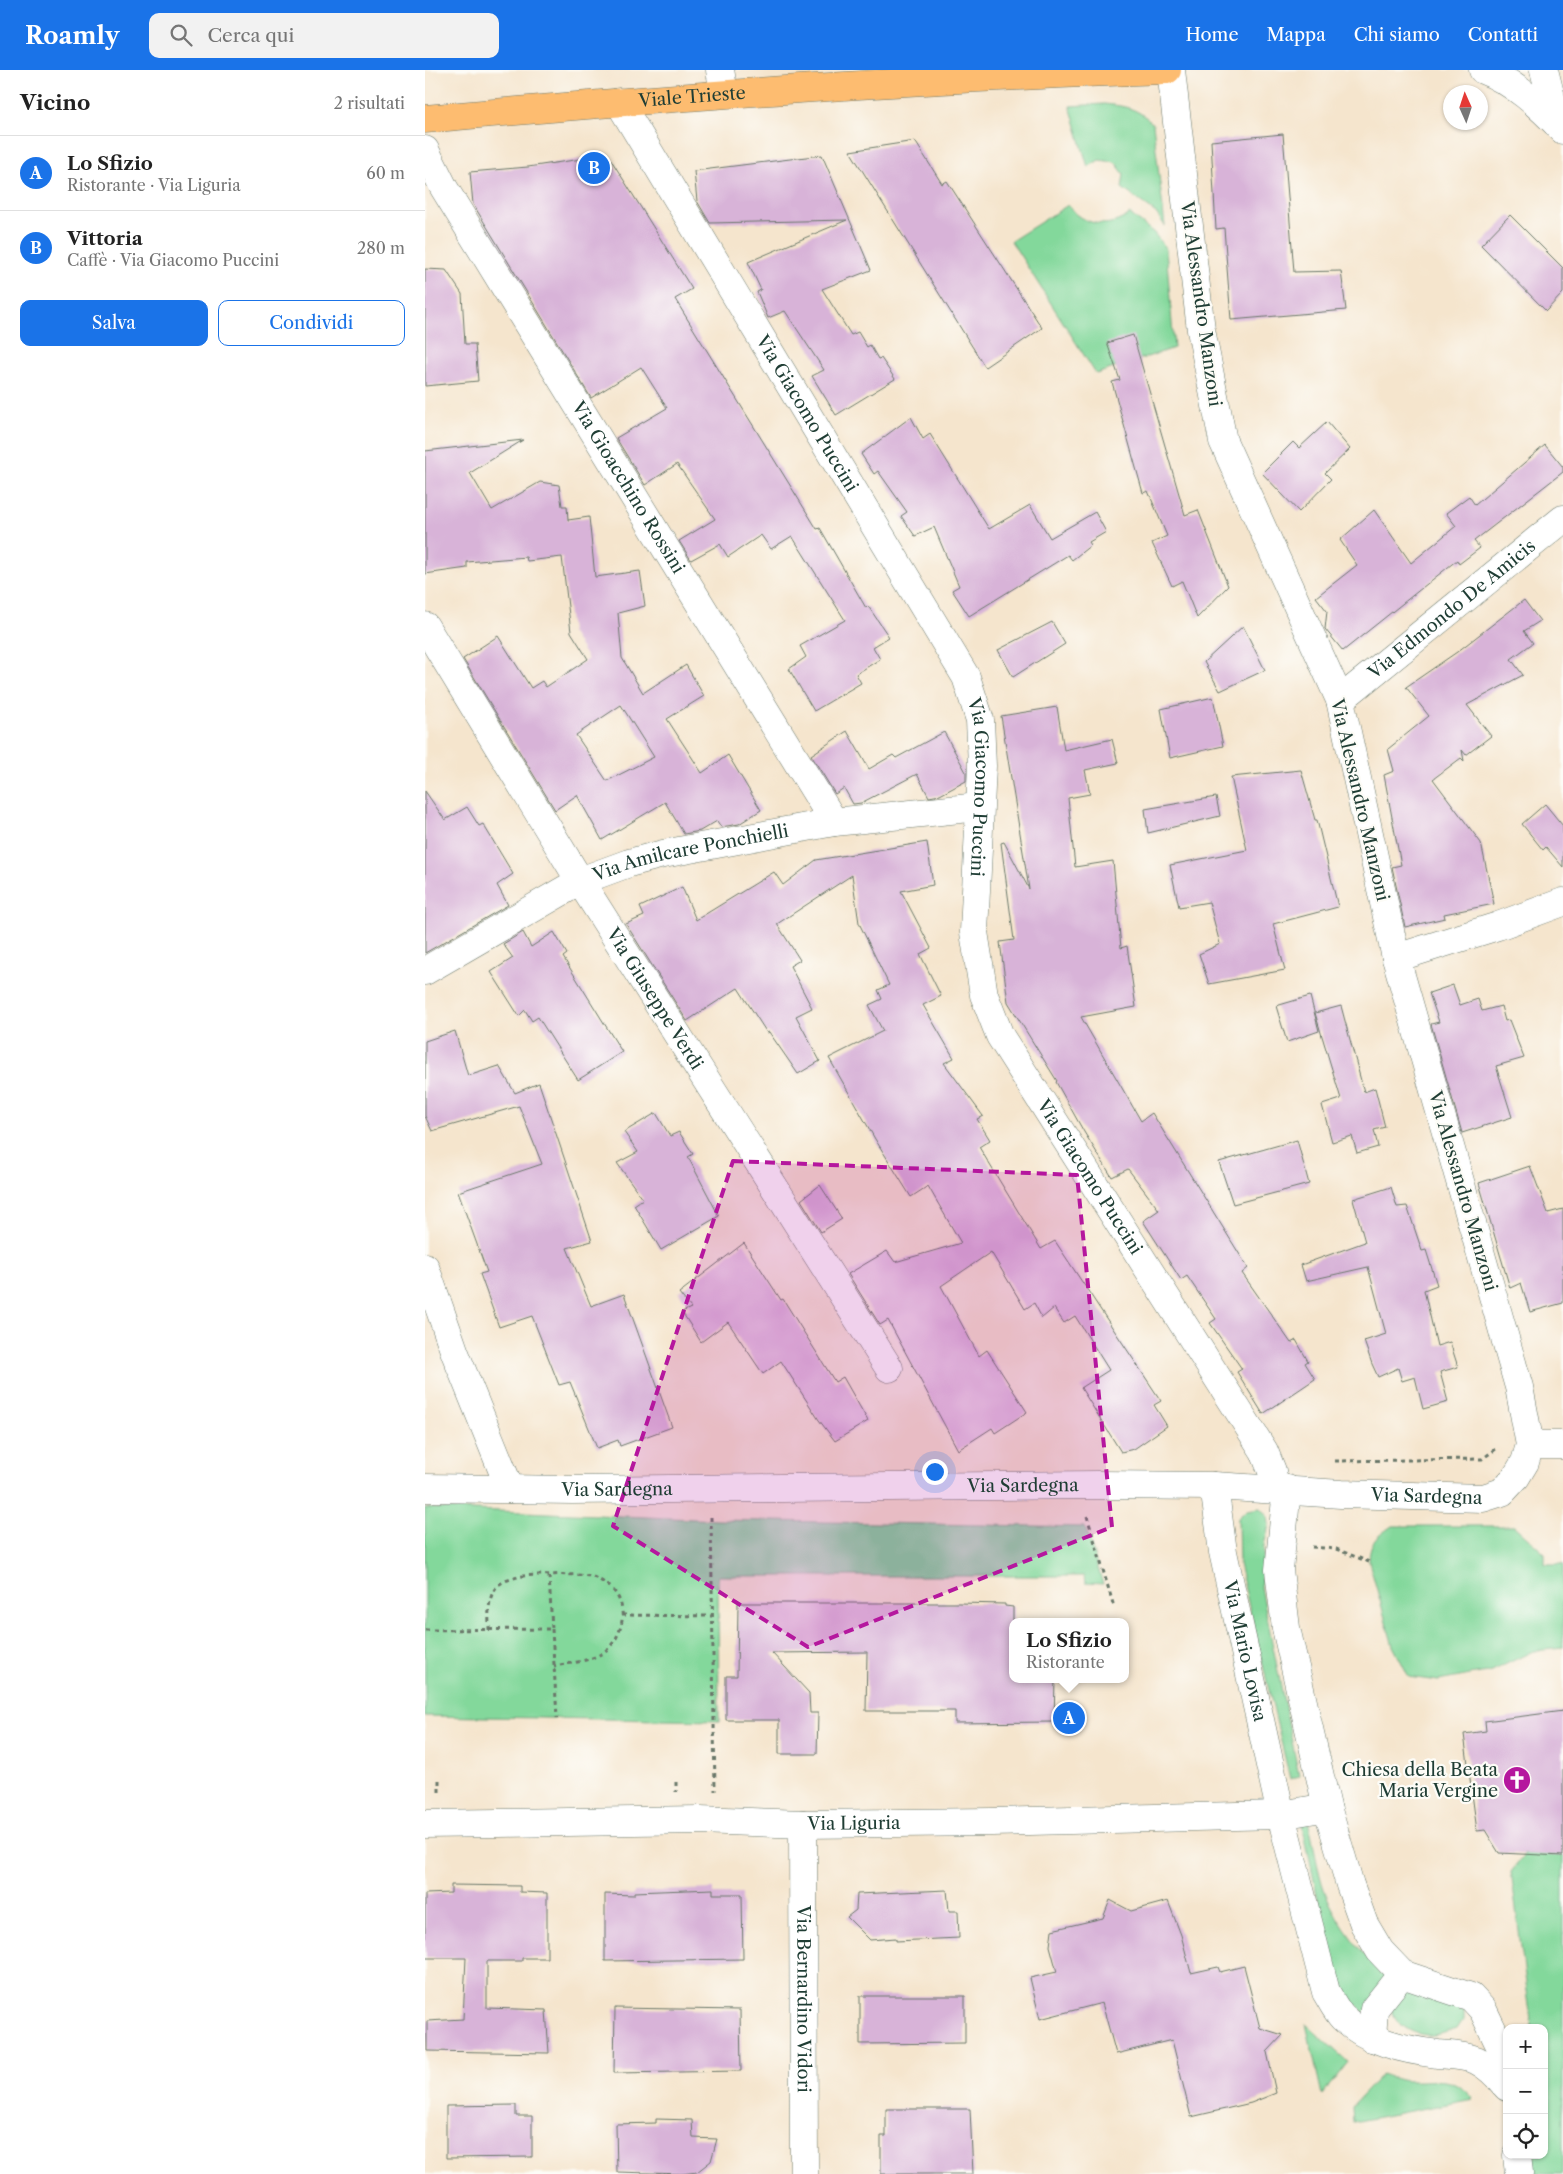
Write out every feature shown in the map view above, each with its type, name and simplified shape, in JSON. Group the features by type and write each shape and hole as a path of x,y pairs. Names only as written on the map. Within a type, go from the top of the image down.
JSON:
{"main road":[{"name":"Viale Trieste","path":"425,119 619,102 722,82 1169,70"}],"street":[{"name":"Via Alessandro Manzoni","path":"1169,70 1201,330 1223,441 1340,700 1396,958 1519,1387 1530,1445"},
{"path":"1543,70 1560,127"},
{"path":"1493,72 1533,101 1560,127"},
{"name":"Via Giacomo Puccini","path":"619,102 966,677 980,720 982,766 974,932 984,995 1001,1036 1264,1451 1281,1489"},
{"name":"Via Gioacchino Rossini","path":"425,150 444,188 833,822"},
{"name":"Via Edmondo De Amicis","path":"1340,700 1563,519"},
{"name":"Via Giuseppe Verdi","path":"425,626 580,881 889,1368"},
{"name":"Via Amilcare Ponchielli","path":"425,971 580,881 663,854 833,822 979,807"},
{"path":"1396,958 1498,926 1563,902"},
{"path":"425,1267 455,1353 510,1489"},
{"path":"1530,1445 1563,1445"},
{"name":"Via Sardegna","path":"425,1488 1214,1486 1341,1494 1483,1498 1502,1492 1516,1478 1525,1462 1530,1445"},
{"name":"Via Mario Lovisa","path":"1214,1486 1223,1552 1281,1814 1326,1992 1343,2017 1372,2038 1386,2044 1437,2054 1461,2055 1477,2060 1495,2073 1503,2082"},
{"path":"1281,1489 1279,1570 1281,1600 1327,1807 1350,1885 1364,1924 1380,1952 1402,1974 1471,1997 1483,2010 1502,2050 1506,2069"},
{"path":"1281,1814 1327,1807"},
{"name":"Via Liguria","path":"425,1824 700,1820 803,1824 1281,1814"},
{"name":"Via Bernardino Vidori","path":"803,1824 804,2174"},
{"path":"1372,2038 1374,2009 1402,1974"},
{"path":"1517,2159 1519,2174"}],"path":[{"path":"716,1794 714,1788 711,1515 721,1515"},
{"path":"1079,1516 1089,1516 1114,1607"},
{"path":"489,1630 490,1603 495,1587 519,1576 591,1576 611,1588 623,1615 621,1630 617,1638 601,1654 587,1660 554,1666"},
{"path":"549,1576 557,1718"},
{"path":"623,1615 712,1616"},
{"path":"425,1630 552,1629"}],"highlighted area":[{"path":"733,1161 1077,1175 1112,1527 808,1647 613,1526"}],"green space":[{"path":"1104,104 1136,111 1153,124 1165,226 1156,213 1122,188 1124,174 1115,162 1099,160 1088,167 1070,106"},
{"path":"1068,205 1081,218 1097,223 1114,222 1130,214 1154,233 1166,249 1174,348 1096,374 1011,241"},
{"path":"425,1508 718,1520 1085,1527 1103,1584 1085,1583 1084,1576 718,1576 719,1721 425,1716"},
{"path":"1260,1508 1268,1517 1269,1525 1264,1545 1261,1587 1299,1776 1290,1779 1239,1564 1238,1518 1247,1510"},
{"path":"1392,1526 1514,1526 1545,1554 1545,1564 1563,1564 1563,1648 1533,1651 1492,1671 1438,1681 1409,1677 1393,1646 1369,1562 1372,1545 1382,1533"},
{"path":"1301,1820 1308,1821 1322,1884 1337,1917 1362,1951 1390,1982 1364,2013 1347,1993 1329,1945"},
{"path":"1532,1845 1563,1856 1563,2174 1532,2174 1530,2159 1548,2159 1548,2024 1531,2024 1511,1872"},
{"path":"1414,1990 1463,2008 1463,2020 1457,2029 1426,2035 1405,2028 1393,2014 1392,2006 1395,1999 1402,1994"},
{"path":"1306,2024 1348,2062 1322,2095"},
{"path":"1382,2074 1406,2081 1444,2081 1458,2086 1473,2099 1353,2122 1352,2106"}],"building":[{"path":"1283,134 1294,272 1341,271 1346,310 1231,320 1224,228 1216,229 1211,141"},
{"path":"915,141 942,184 947,181 1042,328 985,367 850,151"},
{"path":"608,155 692,289 675,299 817,529 820,528 866,608 868,606 889,637 873,647 880,659 856,674 861,683 814,711 789,669 806,657 800,646 845,620 792,536 771,549 761,535 728,557 720,544 691,560 679,541 715,519 677,464 645,485 616,438 667,408 641,367 591,398 473,204 470,172 528,167"},
{"path":"822,155 871,270 822,289 851,335 858,332 867,347 870,345 878,359 881,358 895,379 836,415 812,376 824,370 785,311 768,318 757,292 761,290 748,262 847,220 710,223 697,201 694,171"},
{"path":"1510,215 1563,268 1563,293 1546,311 1481,245"},
{"path":"425,269 446,270 462,294 465,344 475,344 478,381 425,386"},
{"path":"1133,335 1185,515 1198,510 1228,586 1197,618 1182,581 1172,586 1152,543 1167,536 1148,491 1143,493 1112,382 1120,380 1107,343"},
{"path":"911,417 923,439 930,434 989,529 1030,505 1050,538 1095,512 1106,532 1089,542 1091,545 1072,560 1068,555 969,616 952,590 959,586 934,527 915,536 901,516 907,512 878,471 874,474 861,454"},
{"path":"1327,422 1350,449 1325,473 1331,479 1299,512 1262,473 1293,442 1299,448"},
{"path":"523,440 470,473 492,510 540,482 559,485 562,506 567,506 568,520 589,517 595,577 640,571 645,606 618,613 622,658 643,693 686,665 704,696 667,719 702,773 728,755 761,810 739,824 721,827 717,821 700,831 684,834 665,802 602,840 577,795 555,810 463,659 498,636 531,688 542,681 546,687 588,659 571,632 562,557 527,561 526,557 467,562 467,568 425,574 425,451","holes":["621,705 654,757 607,781 576,735"]},
{"path":"1545,445 1563,467 1563,472 1474,541 1480,548 1459,564 1457,560 1343,651 1325,629 1327,611 1316,597 1357,565 1340,540 1374,510 1411,563 1456,526 1446,513 1469,496 1475,505"},
{"path":"1524,600 1540,621 1524,631 1533,643 1511,659 1523,675 1467,705 1491,736 1466,755 1462,750 1464,761 1461,758 1433,779 1481,843 1494,904 1444,914 1445,918 1405,927 1392,867 1401,865 1384,775 1394,771 1388,749 1429,716 1406,687 1457,652"},
{"path":"1052,622 1065,644 1013,677 998,650"},
{"path":"1243,626 1265,670 1220,691 1204,662"},
{"path":"1213,697 1223,746 1170,758 1161,709"},
{"path":"1057,707 1064,750 1112,739 1118,763 1085,770 1090,794 1068,798 1075,867 1113,861 1121,948 1127,946 1136,1007 1081,1017 1141,1121 1152,1113 1248,1268 1242,1273 1291,1343 1296,1340 1308,1361 1305,1363 1315,1379 1263,1414 1237,1372 1242,1369 1210,1323 1216,1319 1187,1276 1181,1280 1143,1221 1159,1210 1128,1169 1112,1177 1084,1132 1057,1081 1008,1002 1000,942 1014,940 1001,843 1004,842 1029,889 1001,716"},
{"path":"847,731 869,769 893,755 896,758 944,732 966,772 966,781 940,795 929,797 917,774 861,803 853,804 844,788 835,794 811,755"},
{"path":"1301,770 1315,820 1317,820 1338,907 1273,924 1285,970 1209,984 1199,954 1220,944 1209,902 1179,907 1170,865 1247,850 1231,777"},
{"path":"425,791 445,820 467,807 479,826 483,824 513,874 497,885 508,905 425,953"},
{"path":"1216,797 1220,816 1148,833 1145,809"},
{"path":"1545,804 1563,826 1563,867 1546,847 1543,850 1522,824"},
{"path":"927,842 933,885 901,891 931,948 920,954 941,996 923,1005 954,1058 944,1063 983,1116 977,1119 990,1140 979,1147 1041,1249 1055,1241 1161,1401 1154,1405 1167,1426 1134,1449 1121,1452 1081,1388 1109,1370 1075,1316 1064,1323 1054,1308 1042,1318 1034,1303 1025,1309 991,1252 941,1286 979,1356 987,1350 1027,1412 995,1433 992,1428 958,1450 888,1320 880,1325 848,1274 887,1251 895,1262 961,1243 928,1186 911,1197 875,1139 829,1058 883,1031 869,1005 882,999 878,990 889,985 859,923 852,875 777,924 800,960 790,966 812,1008 796,1016 820,1061 798,1074 769,1032 767,1033 738,988 687,1021 626,924 644,916 640,907 682,887 696,920 774,872 783,885 816,860"},
{"path":"523,932 531,947 554,932 567,954 563,957 622,1052 578,1080 538,1017 532,1021 525,1010 519,1016 491,972 513,958 503,944"},
{"path":"1453,985 1460,1005 1478,999 1482,1011 1501,1006 1505,1021 1509,1020 1524,1058 1496,1066 1512,1117 1462,1133 1431,1024 1439,1022 1429,993"},
{"path":"1310,996 1319,1031 1287,1042 1276,1006"},
{"path":"1341,1006 1364,1092 1375,1088 1385,1127 1374,1130 1378,1147 1357,1153 1352,1136 1332,1142 1322,1105 1341,1099 1315,1013"},
{"path":"455,1031 468,1076 499,1066 515,1093 539,1083 592,1241 567,1248 591,1306 624,1294 672,1427 620,1446 618,1440 597,1448 570,1382 559,1385 532,1316 499,1327 480,1274 487,1272 458,1192 542,1164 519,1106 432,1131 425,1116 425,1041"},
{"path":"656,1113 670,1136 679,1132 693,1154 688,1157 719,1216 661,1250 634,1205 643,1199 617,1163 638,1152 624,1132"},
{"path":"1297,1140 1309,1184 1233,1204 1219,1162"},
{"path":"1530,1166 1548,1213 1563,1209 1563,1303 1530,1312 1521,1283 1510,1288 1479,1183"},
{"path":"820,1185 842,1219 821,1232 801,1200"},
{"path":"1391,1187 1397,1207 1407,1206 1422,1251 1426,1250 1437,1285 1424,1290 1437,1346 1450,1342 1458,1367 1440,1372 1448,1402 1423,1409 1415,1377 1402,1381 1398,1368 1378,1377 1372,1364 1364,1341 1386,1334 1368,1267 1306,1281 1301,1265 1365,1242 1353,1199"},
{"path":"744,1243 781,1300 783,1299 835,1382 843,1377 868,1421 835,1441 819,1420 781,1361 763,1374 728,1322 701,1342 682,1312 691,1308 679,1293"},
{"path":"738,1603 1005,1604 1005,1606 1013,1607 1013,1618 1009,1618 1009,1683 1055,1683 1054,1722 955,1723 955,1711 866,1711 867,1652 772,1653 809,1693 810,1713 818,1713 817,1754 779,1754 779,1720 726,1720 726,1676 737,1676"},
{"name":"Chiesa della Beata Maria Vergine","path":"1563,1711 1563,1856 1499,1853 1485,1830 1477,1831 1464,1734 1486,1731 1485,1721"},
{"path":"451,1885 520,1886 520,1892 547,1893 547,1958 522,1958 522,1961 487,1961 487,2008 546,2010 549,2053 427,2051 427,2021 463,2019 466,1958 425,1958 425,1894 451,1893"},
{"path":"713,1889 713,1894 742,1894 743,1959 605,1961 605,1894 634,1895 634,1892"},
{"path":"947,1890 949,1911 958,1911 959,1938 896,1941 896,1938 870,1940 847,1917 856,1910 857,1894"},
{"path":"1110,1900 1131,1911 1168,1901 1181,1935 1191,1973 1218,1967 1220,1972 1244,1966 1260,2028 1283,2035 1267,2052 1276,2093 1251,2103 1191,2117 1172,2040 1116,2054 1102,2003 1040,2019 1030,1978 1057,1972 1050,1946 1052,1930 1103,1918"},
{"path":"860,1996 965,1996 965,2043 860,2044"},
{"path":"615,2008 740,2010 741,2071 614,2073"},
{"path":"516,2105 516,2116 532,2116 532,2157 446,2158 446,2106"},
{"path":"886,2109 970,2109 973,2174 881,2174 881,2136 886,2136"},
{"path":"656,2119 692,2120 693,2138 717,2139 711,2161 697,2172 682,2174 617,2172 616,2124 656,2123"}],"place":[{"name":"Vittoria","path":"594,168"},
{"name":"Lo Sfizio","path":"1069,1718"},
{"name":"Chiesa della Beata Maria Vergine","path":"1517,1780"}]}
